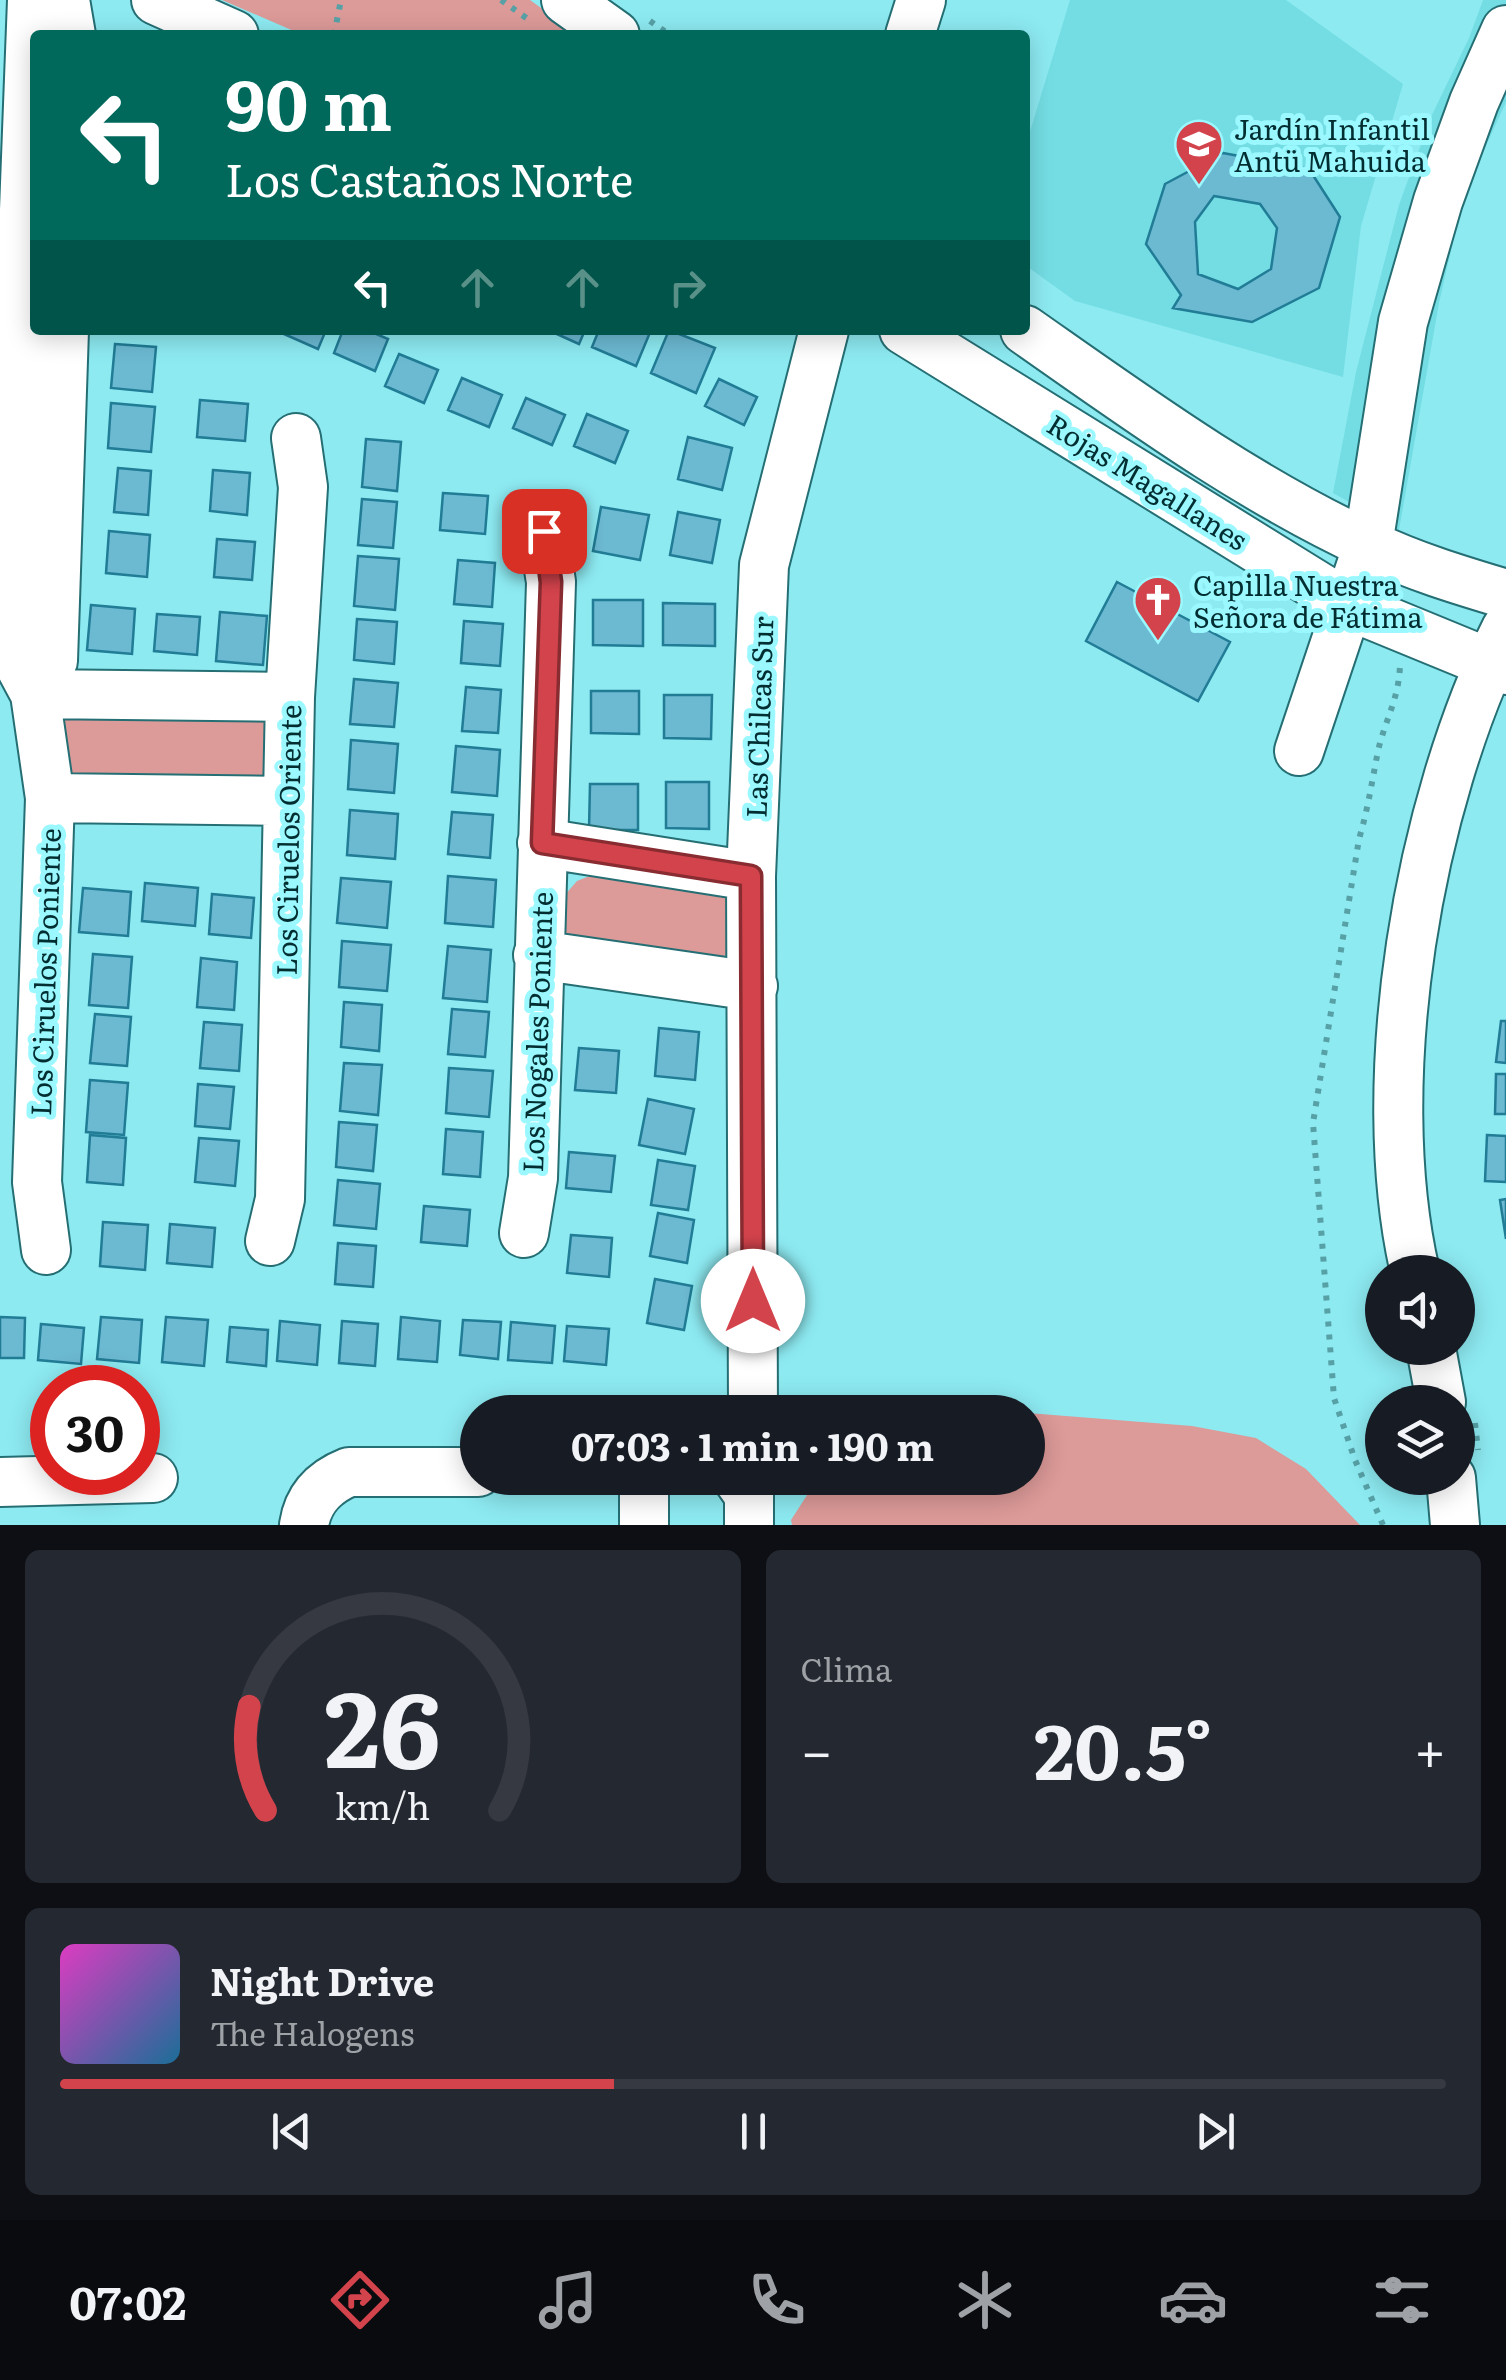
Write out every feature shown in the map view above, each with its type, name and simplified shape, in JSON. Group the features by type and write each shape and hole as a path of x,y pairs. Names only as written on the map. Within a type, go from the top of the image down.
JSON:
{"street":[{"name":"Los Ciruelos Poniente","path":"31,30 32,0"},
{"path":"65,0 70,30"},
{"path":"156,0 223,30"},
{"path":"912,30 921,0"},
{"path":"1299,751 1368,545 1404,322 1444,185 1506,30"},
{"name":"Los Ciruelos Poniente","path":"30,52 11,551 13,653 35,694 50,798 37,1182 46,1250"},
{"name":"Rojas Magallanes","path":"1030,333 1190,443 1302,510 1417,566 1506,594"},
{"name":"Los Ciruelos Poniente","path":"35,694 52,661 64,335"},
{"name":"Las Chilcas Sur","path":"753,1395 751,876 764,566 823,335"},
{"name":"Rojas Magallanes","path":"912,335 1350,606 1500,654"},
{"name":"Los Ciruelos Oriente","path":"270,1241 280,1198 290,697 303,488 296,438"},
{"name":"Los Nogales Poniente","path":"524,1232 533,1178 551,582 544,531"},
{"path":"1411,1255 1397,1152 1405,998 1438,820 1456,754 1500,654"},
{"path":"35,694 290,697"},
{"path":"50,798 287,802"},
{"path":"542,843 751,876"},
{"path":"538,955 753,986"},
{"path":"304,1525 314,1496 348,1472 460,1472"},
{"path":"0,1482 30,1481"},
{"path":"644,1495 644,1525"},
{"path":"749,1495 749,1525"},
{"path":"1452,1495 1455,1525"}],"path":[{"path":"335,30 342,0"},
{"path":"500,0 583,16"},
{"path":"1384,1525 1354,1460 1334,1398 1313,1123 1359,839 1372,796 1379,748 1399,692 1400,658"}],"shaded area":[{"path":"222,0 530,0 572,30 291,30"},
{"name":"Jardín Infantil Antü Mahuida","path":"1070,0 1286,0 1403,84 1361,226 1343,377 1075,301 1030,269 1030,132"},
{"path":"1483,0 1506,0 1506,102 1464,194 1439,303 1399,530 1333,493 1356,372 1399,205 1431,117"},
{"path":"64,713 273,720 277,785 74,778 62,747"},
{"path":"592,875 719,890 733,907 732,948 717,964 567,938 562,929 563,897 577,881"},
{"path":"1045,1414 1192,1426 1256,1438 1306,1469 1360,1525 792,1525 791,1520 807,1495 1045,1495"}],"building":[{"path":"1223,153 1309,169 1340,217 1319,288 1252,322 1173,308 1181,295 1146,244 1165,184","holes":["1214,196 1260,204 1277,228 1271,269 1238,289 1198,274 1195,222"]},
{"path":"286,335 324,335 318,349"},
{"path":"341,335 379,335 388,339 375,371 334,353"},
{"path":"559,335 583,335 579,344"},
{"path":"597,335 649,335 636,366 592,347"},
{"path":"667,335 682,335 715,348 696,393 651,373"},
{"path":"115,344 156,347 152,392 111,388"},
{"path":"399,354 438,370 424,403 385,386"},
{"path":"462,378 502,395 489,427 448,410"},
{"path":"719,379 757,397 744,425 705,406"},
{"path":"526,398 565,415 552,445 513,428"},
{"path":"200,400 248,404 245,441 197,437"},
{"path":"111,403 155,407 151,452 108,448"},
{"path":"587,414 628,431 615,463 574,446"},
{"path":"688,437 732,448 722,490 678,479"},
{"path":"366,439 401,442 397,491 362,487"},
{"path":"118,468 151,471 148,515 114,512"},
{"path":"213,470 250,473 247,515 210,511"},
{"path":"443,493 488,496 485,534 440,530"},
{"path":"362,499 397,502 393,548 358,545"},
{"path":"601,507 649,515 640,560 593,551"},
{"path":"678,512 720,520 712,563 670,555"},
{"path":"109,531 150,535 147,577 106,573"},
{"path":"217,539 255,542 252,580 214,577"},
{"path":"358,556 399,559 395,610 354,606"},
{"path":"458,560 495,563 492,607 454,604"},
{"name":"Capilla Nuestra Señora de Fátima","path":"1117,582 1230,642 1198,701 1086,641"},
{"path":"593,600 643,600 643,646 593,645"},
{"path":"663,603 715,604 715,646 663,645"},
{"path":"91,605 135,609 132,654 87,650"},
{"path":"220,612 267,616 263,665 216,661"},
{"path":"157,614 200,617 197,655 154,651"},
{"path":"357,619 397,622 394,664 354,660"},
{"path":"464,621 503,624 500,666 461,663"},
{"path":"354,679 398,683 394,727 350,724"},
{"path":"466,687 501,690 498,733 462,731"},
{"path":"591,691 639,691 639,734 591,733"},
{"path":"664,695 712,695 711,739 664,738"},
{"path":"351,740 398,744 394,793 348,789"},
{"path":"456,746 500,750 497,796 452,792"},
{"path":"666,782 709,782 709,829 666,828"},
{"path":"590,784 638,784 638,830 589,830"},
{"path":"350,810 398,814 395,859 347,855"},
{"path":"452,812 493,815 490,858 448,854"},
{"path":"448,876 496,880 493,927 445,923"},
{"path":"341,878 391,882 387,928 337,923"},
{"path":"145,883 198,888 195,926 142,921"},
{"path":"83,888 131,892 128,936 79,932"},
{"path":"212,894 254,898 251,938 209,934"},
{"path":"342,941 391,945 387,991 339,987"},
{"path":"448,946 491,950 487,1002 443,998"},
{"path":"93,954 132,957 128,1008 89,1005"},
{"path":"201,958 237,962 234,1010 197,1007"},
{"path":"344,1002 382,1005 379,1051 341,1047"},
{"path":"452,1009 489,1012 485,1057 448,1054"},
{"path":"95,1014 131,1017 127,1066 90,1063"},
{"path":"1501,1021 1506,1021 1506,1063 1496,1062"},
{"path":"204,1022 242,1025 239,1071 200,1068"},
{"path":"659,1028 699,1032 695,1080 655,1076"},
{"path":"579,1048 619,1051 616,1093 575,1090"},
{"path":"344,1063 382,1065 378,1115 340,1111"},
{"path":"449,1068 493,1071 489,1117 446,1113"},
{"path":"1496,1074 1506,1074 1506,1114 1495,1114"},
{"path":"90,1080 128,1083 124,1135 86,1132"},
{"path":"198,1084 234,1087 230,1129 195,1126"},
{"path":"648,1099 694,1109 685,1154 639,1145"},
{"path":"339,1122 377,1125 373,1171 336,1167"},
{"path":"446,1129 483,1132 480,1177 443,1174"},
{"path":"90,1135 126,1138 123,1185 87,1182"},
{"path":"1487,1135 1506,1136 1506,1182 1485,1181"},
{"path":"199,1138 239,1141 235,1186 195,1182"},
{"path":"569,1152 615,1156 611,1192 566,1188"},
{"path":"658,1160 695,1166 688,1210 651,1205"},
{"path":"338,1180 380,1184 376,1229 334,1225"},
{"path":"1506,1199 1506,1239 1500,1200"},
{"path":"424,1206 470,1210 467,1246 421,1242"},
{"path":"658,1213 694,1220 687,1263 650,1256"},
{"path":"103,1222 148,1225 145,1270 100,1266"},
{"path":"170,1224 215,1228 212,1267 167,1263"},
{"path":"571,1235 612,1238 609,1277 567,1273"},
{"path":"338,1243 376,1246 373,1287 335,1284"},
{"path":"655,1279 692,1286 684,1330 647,1323"},
{"path":"0,1317 25,1318 24,1358 0,1358"},
{"path":"101,1317 142,1320 139,1363 97,1359"},
{"path":"166,1317 208,1320 204,1366 162,1362"},
{"path":"401,1317 440,1321 437,1362 398,1359"},
{"path":"463,1320 501,1322 498,1359 460,1355"},
{"path":"280,1321 320,1325 317,1365 277,1361"},
{"path":"342,1321 378,1324 375,1366 339,1363"},
{"path":"511,1322 555,1326 552,1363 508,1360"},
{"path":"41,1324 84,1328 81,1364 38,1360"},
{"path":"567,1326 609,1329 606,1365 564,1361"},
{"path":"230,1327 268,1330 266,1366 227,1362"}],"place":[{"name":"Jardín Infantil Antü Mahuida","path":"1199,186"},
{"name":"Capilla Nuestra Señora de Fátima","path":"1158,642"}],"route":[{"path":"544,531 551,582 542,843 751,876 753,1301"}]}
